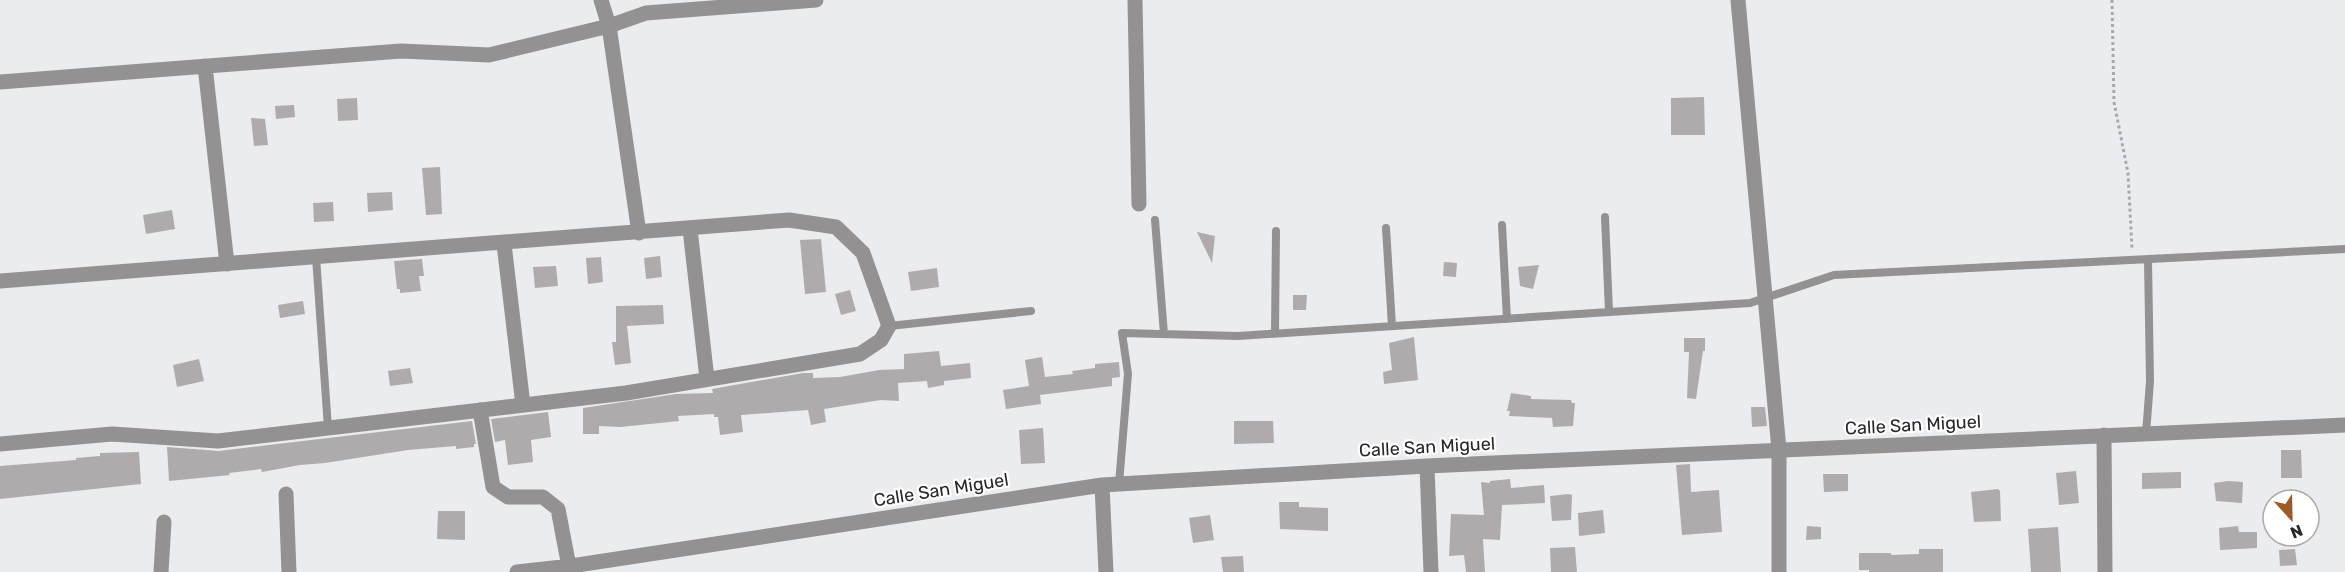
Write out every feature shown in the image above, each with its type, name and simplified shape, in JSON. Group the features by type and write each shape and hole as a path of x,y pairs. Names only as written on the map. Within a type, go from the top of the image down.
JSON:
{"street":[{"path":"601,0 609,27 639,233"},
{"path":"0,82 401,51 489,55 609,27 646,14 816,0"},
{"path":"1135,0 1139,204"},
{"path":"1738,0 1779,450 1779,572"},
{"path":"205,66 227,264"},
{"path":"0,281 789,220 836,227 863,253 890,326 881,340 860,354 626,393 218,441 112,434 0,444"},
{"path":"690,229 706,379"},
{"path":"504,243 523,405"},
{"path":"480,410 493,487 508,497 543,497 558,509 571,569"},
{"name":"Calle San Miguel","path":"517,572 571,569 1102,485 1427,466 2345,424"},
{"path":"2104,435 2105,572"},
{"path":"1427,466 1431,572"},
{"path":"1102,485 1106,572"},
{"path":"286,494 289,572"},
{"path":"161,572 164,522"}],"lane":[{"path":"1605,217 1609,312"},
{"path":"1155,220 1164,334"},
{"path":"1502,225 1508,319"},
{"path":"1386,228 1392,326"},
{"path":"1275,333 1276,231"},
{"path":"1119,484 1128,374 1122,333 1238,336 1750,303 1834,275 2345,249"},
{"path":"316,257 328,428"},
{"path":"2146,434 2150,381 2148,260"},
{"path":"890,326 1031,311"}],"path":[{"path":"2112,0 2114,102 2128,173 2133,260"}],"building":[{"path":"1704,97 1705,135 1671,135 1671,98"},
{"path":"357,98 358,120 338,121 337,99"},
{"path":"294,105 295,117 276,119 275,106"},
{"path":"251,118 265,119 268,145 254,146"},
{"path":"440,167 442,214 426,215 422,168"},
{"path":"392,192 393,210 368,212 367,193"},
{"path":"333,202 334,221 314,222 313,203"},
{"path":"172,210 175,229 146,234 143,215"},
{"path":"1197,232 1215,236 1212,263"},
{"path":"821,239 826,292 805,294 800,240"},
{"path":"660,256 662,277 646,279 644,258"},
{"path":"601,257 603,282 588,284 586,258"},
{"path":"422,259 424,276 419,276 421,291 400,293 400,289 397,289 394,261"},
{"path":"1444,262 1457,263 1456,277 1443,276"},
{"path":"1539,265 1533,289 1520,286 1518,267"},
{"path":"556,266 558,286 535,288 533,267"},
{"path":"937,268 939,287 911,291 908,272"},
{"path":"850,290 856,311 841,315 835,294"},
{"path":"1293,295 1307,295 1306,310 1293,310"},
{"path":"303,301 305,314 280,318 278,305"},
{"path":"663,305 664,324 627,326 631,363 615,365 612,342 616,342 616,306"},
{"path":"1414,337 1418,380 1384,384 1383,372 1392,370 1389,343"},
{"path":"1684,338 1705,338 1705,351 1703,351 1696,399 1687,398 1689,352 1684,352"},
{"path":"939,351 941,366 970,363 971,378 944,381 944,385 928,388 927,381 898,383 899,401 881,400 824,409 826,422 811,425 808,410 741,415 743,432 720,435 718,417 714,417 714,414 678,416 679,421 620,427 599,426 599,434 583,434 583,408 676,394 713,393 712,389 803,373 813,373 813,378 840,377 879,370 904,369 904,354"},
{"path":"1042,357 1045,377 1073,374 1072,371 1095,368 1095,364 1119,362 1120,377 1112,378 1112,386 1040,395 1041,404 1006,409 1003,390 1029,386 1025,360"},
{"path":"199,359 204,381 177,387 173,365"},
{"path":"410,368 413,383 390,386 388,371"},
{"path":"1511,393 1531,396 1531,399 1571,400 1575,403 1573,426 1553,427 1552,418 1509,416 1510,411 1507,411"},
{"path":"1751,407 1765,407 1767,426 1752,427"},
{"path":"548,412 551,437 531,440 533,462 508,465 505,440 495,442 491,419"},
{"path":"472,421 476,444 474,447 456,449 456,446 408,450 262,472 261,469 229,473 230,475 169,481 167,447 219,451"},
{"path":"1234,421 1273,421 1274,443 1234,444"},
{"path":"1043,428 1045,463 1021,464 1019,430"},
{"path":"2281,450 2301,450 2302,478 2281,478"},
{"path":"139,452 141,484 0,499 0,466 76,460 76,458 100,456 100,453"},
{"path":"1690,464 1691,492 1719,490 1722,532 1682,535 1676,465"},
{"path":"2076,471 2079,503 2059,505 2056,473"},
{"path":"2181,472 2181,488 2142,489 2142,473"},
{"path":"1823,474 1848,474 1848,491 1824,492"},
{"path":"1510,479 1511,488 1544,485 1545,503 1502,505 1500,540 1483,539 1485,572 1466,572 1464,555 1449,556 1451,514 1484,515 1481,482 1490,483 1490,481"},
{"path":"2243,482 2242,503 2216,501 2214,483"},
{"path":"1998,489 2000,491 2001,521 1974,522 1971,492"},
{"path":"1572,495 1571,520 1552,521 1550,496"},
{"path":"1279,502 1299,502 1299,507 1328,508 1328,531 1280,529"},
{"path":"1603,510 1605,533 1579,536 1578,513"},
{"path":"438,511 465,511 465,540 437,539"},
{"path":"1210,515 1214,540 1193,543 1189,518"},
{"path":"1807,526 1821,527 1821,539 1806,540"},
{"path":"2238,526 2239,532 2257,532 2257,548 2220,550 2219,528"},
{"path":"2058,527 2061,572 2031,572 2028,529"},
{"path":"1575,547 1577,572 1551,572 1550,548"},
{"path":"1919,549 1943,549 1943,572 1859,570 1859,553 1919,554"},
{"path":"2295,549 2297,565 2280,566 2279,550"},
{"path":"1243,556 1244,572 1223,572 1221,557"}]}
